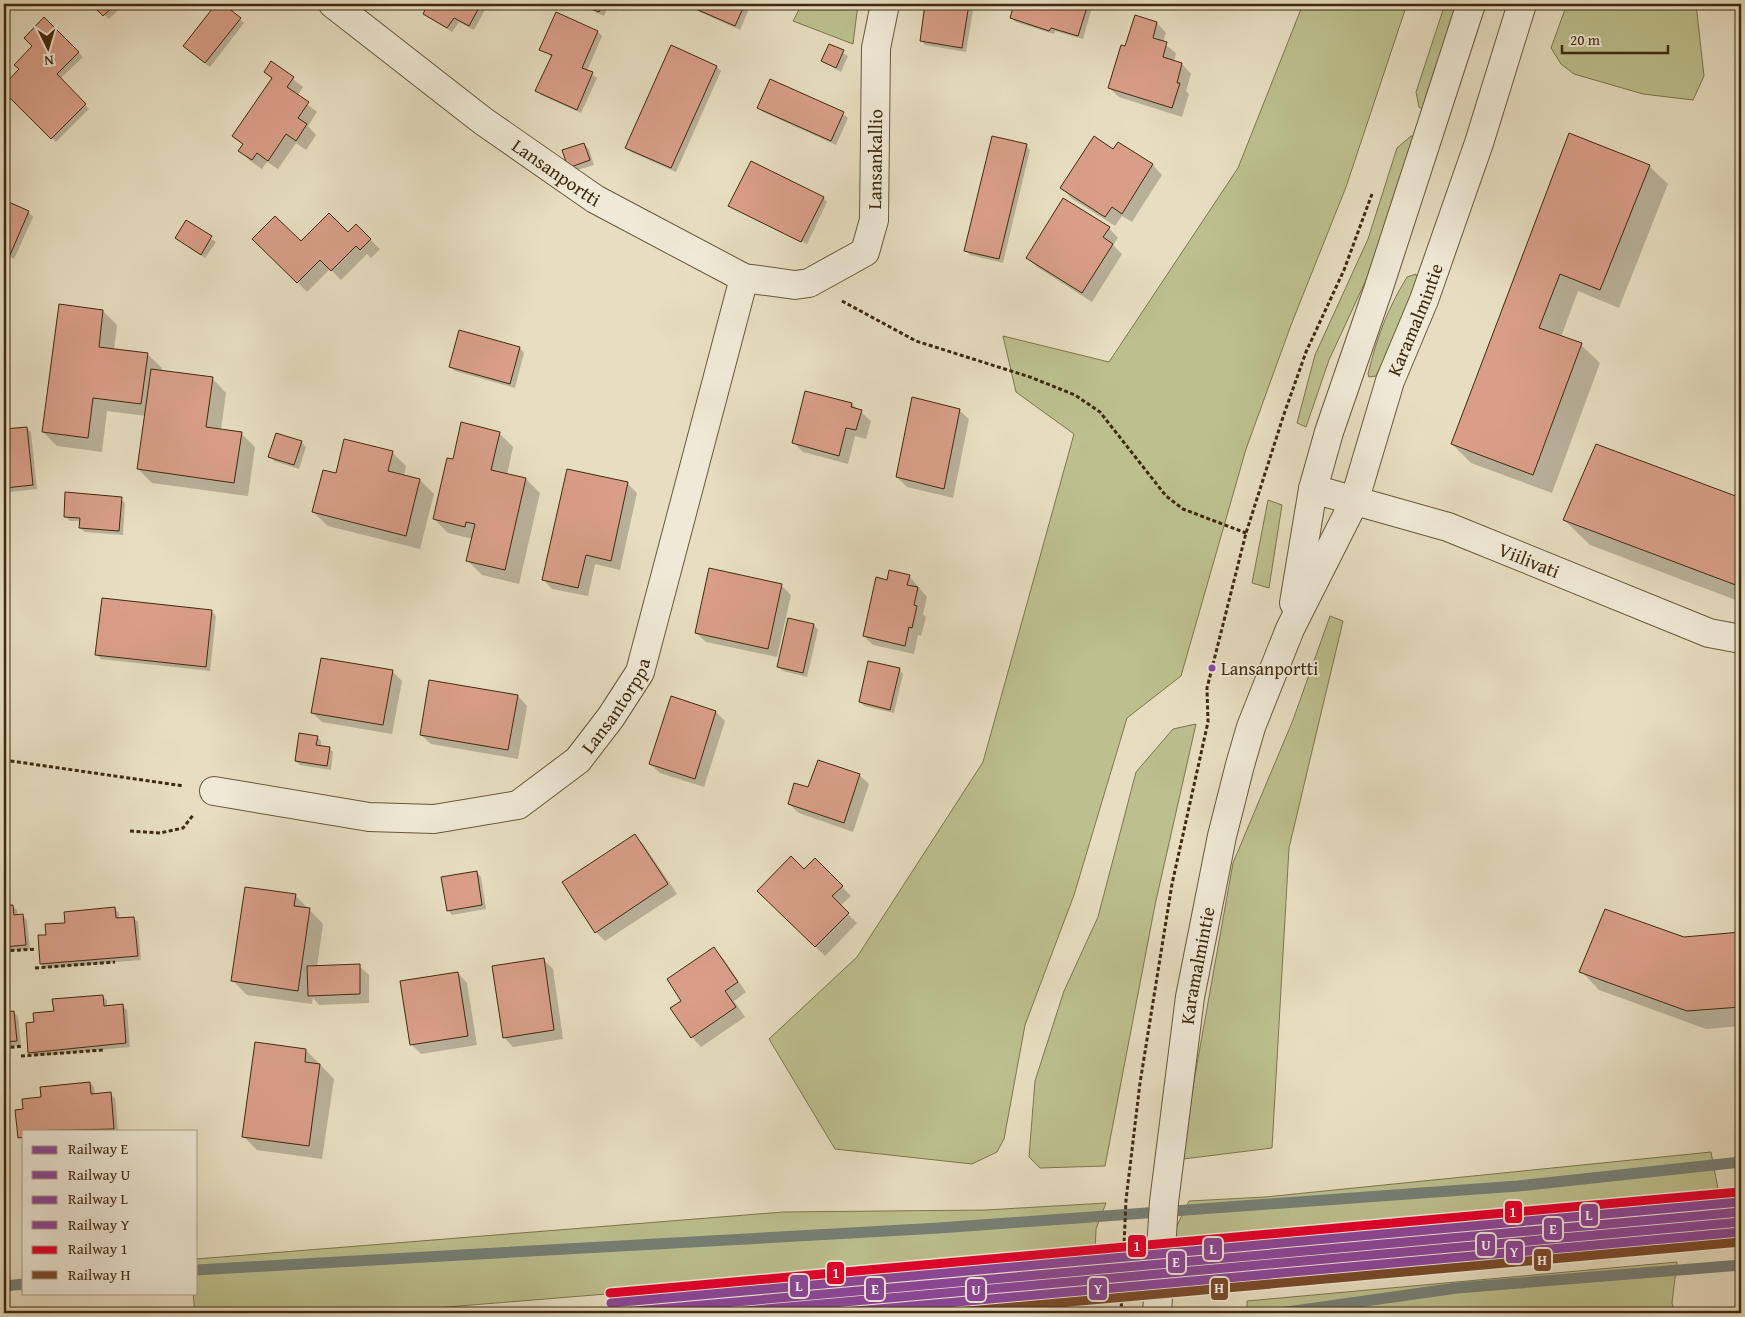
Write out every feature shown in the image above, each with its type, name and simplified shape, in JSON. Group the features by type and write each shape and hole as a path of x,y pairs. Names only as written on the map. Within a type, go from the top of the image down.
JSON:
{"street":[{"name":"Lansanportti","path":"333,4 483,121 595,199 744,278 795,285 809,283"},
{"name":"Lansankallio","path":"809,283 865,252 874,220 876,48 885,4"},
{"name":"Karamalmintie","path":"1290,629 1313,489 1329,432 1393,245 1471,4"},
{"name":"Karamalmintie","path":"1157,1313 1164,1202 1190,997 1222,836 1251,727 1290,629 1354,502 1390,381 1424,300 1479,143 1522,4"},
{"name":"Lansantorppa","path":"214,791 369,817 434,819 518,805 578,760 611,717 640,672 744,278"},
{"name":"Viilivati","path":"1313,489 1448,527 1709,633 1741,639"}],"path":[{"path":"1121,1313 1126,1200 1140,1083 1172,884 1208,722 1207,688 1246,533 1306,352 1344,270 1375,188"},
{"path":"809,283 916,341 1030,377 1075,395 1100,412 1166,496 1183,508 1246,533"},
{"path":"4,760 214,791"},
{"path":"130,831 160,833 183,828 214,791"},
{"path":"4,951 36,949"},
{"path":"36,968 115,962"},
{"path":"4,1048 23,1046"},
{"path":"21,1056 104,1050"}],"green space":[{"path":"802,4 858,4 853,44 793,21"},
{"path":"1303,4 1407,4 1346,187 1291,325 1246,449 1181,676 1127,718 1074,895 1025,1025 1004,1139 997,1152 972,1164 835,1149 769,1039 857,957 983,762 1074,434 1016,392 1003,336 1109,362 1238,168"},
{"path":"1445,4 1460,4 1425,111 1419,107 1416,92"},
{"path":"1567,4 1696,4 1704,76 1693,100 1643,94 1574,74 1561,64 1551,48"},
{"path":"1411,136 1418,136 1385,239 1329,360 1306,427 1297,423 1315,355 1368,239 1397,148"},
{"path":"1416,274 1417,280 1397,332 1376,376 1369,377 1368,374 1375,348 1388,312 1407,277"},
{"path":"1268,500 1282,505 1269,588 1252,583"},
{"path":"1330,616 1343,621 1289,848 1272,1148 1183,1159 1194,1081 1233,863 1293,720"},
{"path":"1196,724 1155,905 1105,1166 1040,1168 1029,1157 1035,1081 1064,991 1098,917 1136,772 1173,729"},
{"path":"1711,1152 1719,1194 1174,1247 1173,1234 1189,1201 1265,1197"},
{"path":"1106,1203 1096,1229 1095,1254 374,1313 195,1313 193,1294 198,1294 198,1259 783,1212 986,1210"},
{"path":"1677,1262 1672,1303 1675,1313 1247,1313 1247,1301"}],"building":[{"path":"91,4 116,4 103,16"},
{"path":"216,4 223,4 241,18 205,63 183,46"},
{"path":"428,4 481,4 469,26 454,18 447,28 423,14"},
{"path":"580,4 603,4 599,12"},
{"path":"690,4 745,4 735,26 689,6"},
{"path":"925,4 969,4 962,48 920,41"},
{"path":"1014,4 1088,4 1078,36 1051,28 1049,31 1010,18"},
{"path":"556,12 598,31 582,68 593,72 577,110 535,91 552,55 539,50"},
{"path":"1135,15 1157,22 1153,38 1167,42 1163,57 1182,63 1177,83 1180,83 1172,108 1108,88 1121,45 1125,46"},
{"path":"44,17 79,52 57,74 86,104 51,139 4,92 4,85 19,69 14,65 32,46 24,38"},
{"path":"829,44 844,50 836,68 821,61"},
{"path":"671,45 717,66 671,168 625,148"},
{"path":"271,61 294,77 287,87 309,102 298,118 307,124 296,141 286,134 268,161 257,153 252,160 238,151 243,144 232,136 272,78 264,72"},
{"path":"770,79 844,112 831,141 757,108"},
{"path":"1569,133 1650,165 1600,290 1560,274 1539,328 1582,343 1533,475 1451,444"},
{"path":"992,136 1027,144 999,259 964,251"},
{"path":"1094,136 1113,149 1118,142 1153,164 1122,214 1112,207 1105,217 1060,188"},
{"path":"584,143 590,160 568,168 562,150"},
{"path":"751,161 824,197 801,242 728,206"},
{"path":"1063,198 1110,227 1103,237 1113,244 1082,293 1026,258"},
{"path":"4,200 29,211 10,255 4,253"},
{"path":"329,213 348,232 356,224 371,239 360,250 356,246 331,271 320,260 297,283 252,239 275,216 301,241"},
{"path":"186,220 212,236 201,255 175,238"},
{"path":"59,304 103,310 99,347 148,353 141,404 93,398 88,438 42,432"},
{"path":"459,330 520,347 510,384 449,367"},
{"path":"151,369 213,377 206,427 242,432 234,483 137,469"},
{"path":"805,391 852,403 851,407 862,410 856,430 846,428 839,456 792,443"},
{"path":"912,397 960,409 944,489 896,477"},
{"path":"461,422 500,432 491,470 526,478 505,570 466,561 475,524 466,522 465,527 433,519 447,458 453,459"},
{"path":"27,427 33,485 5,488 4,429"},
{"path":"276,433 302,441 294,465 268,457"},
{"path":"344,439 393,451 388,471 420,479 406,536 312,512 323,470 336,473"},
{"path":"1596,444 1741,498 1741,587 1563,520"},
{"path":"567,469 628,482 611,561 586,555 578,588 542,580"},
{"path":"65,492 122,497 119,531 79,528 80,518 64,517"},
{"path":"709,568 782,584 768,649 695,633"},
{"path":"889,570 910,575 907,585 918,587 914,605 917,606 912,628 909,627 905,646 863,636 876,577 887,580"},
{"path":"102,598 212,610 206,667 95,655"},
{"path":"788,618 814,624 803,673 777,667"},
{"path":"321,658 393,670 383,725 311,713"},
{"path":"868,661 900,668 890,710 859,702"},
{"path":"429,680 518,695 508,750 420,735"},
{"path":"671,696 716,711 695,779 649,764"},
{"path":"299,733 318,736 316,745 330,747 327,766 295,761"},
{"path":"818,760 860,774 844,823 788,804 794,783 808,787"},
{"path":"635,834 668,884 595,933 562,882"},
{"path":"791,856 804,869 815,858 843,886 832,896 849,913 815,947 757,891"},
{"path":"477,871 482,905 447,911 441,877"},
{"path":"245,887 296,894 294,906 310,908 298,991 231,981"},
{"path":"4,905 13,905 14,915 23,914 26,945 4,947"},
{"path":"115,907 116,918 134,917 138,956 40,964 38,935 46,935 45,924 65,923 64,912"},
{"path":"1605,909 1684,937 1741,932 1741,1007 1687,1011 1579,972"},
{"path":"714,947 738,982 725,991 736,1007 691,1038 670,1008 681,1001 667,979"},
{"path":"544,958 554,1030 503,1038 492,966"},
{"path":"360,964 360,994 308,996 307,966"},
{"path":"458,972 468,1036 410,1045 400,981"},
{"path":"103,995 104,1006 123,1004 126,1043 28,1053 26,1023 34,1022 33,1013 54,1011 52,999"},
{"path":"14,1011 17,1041 4,1042 4,1012"},
{"path":"255,1042 306,1049 305,1062 320,1064 309,1146 242,1137"},
{"path":"90,1082 91,1094 111,1092 114,1129 22,1130 22,1137 18,1138 15,1110 23,1109 22,1099 41,1097 40,1087"}],"waterway":[{"path":"198,1270 939,1228 1518,1186 1741,1162"},
{"path":"1280,1313 1457,1288 1741,1265"},
{"path":"4,1286 22,1284"}],"rail line":[{"name":"1","path":"610,1293 1739,1192"},
{"name":"L","path":"611,1303 1740,1202"},
{"name":"E","path":"612,1313 1741,1212"},
{"name":"U","path":"721,1313 1741,1222"},
{"name":"Y","path":"834,1313 1741,1232"},
{"name":"H","path":"946,1313 1741,1242"}],"place":[{"name":"Lansanportti","path":"1212,668"}]}
